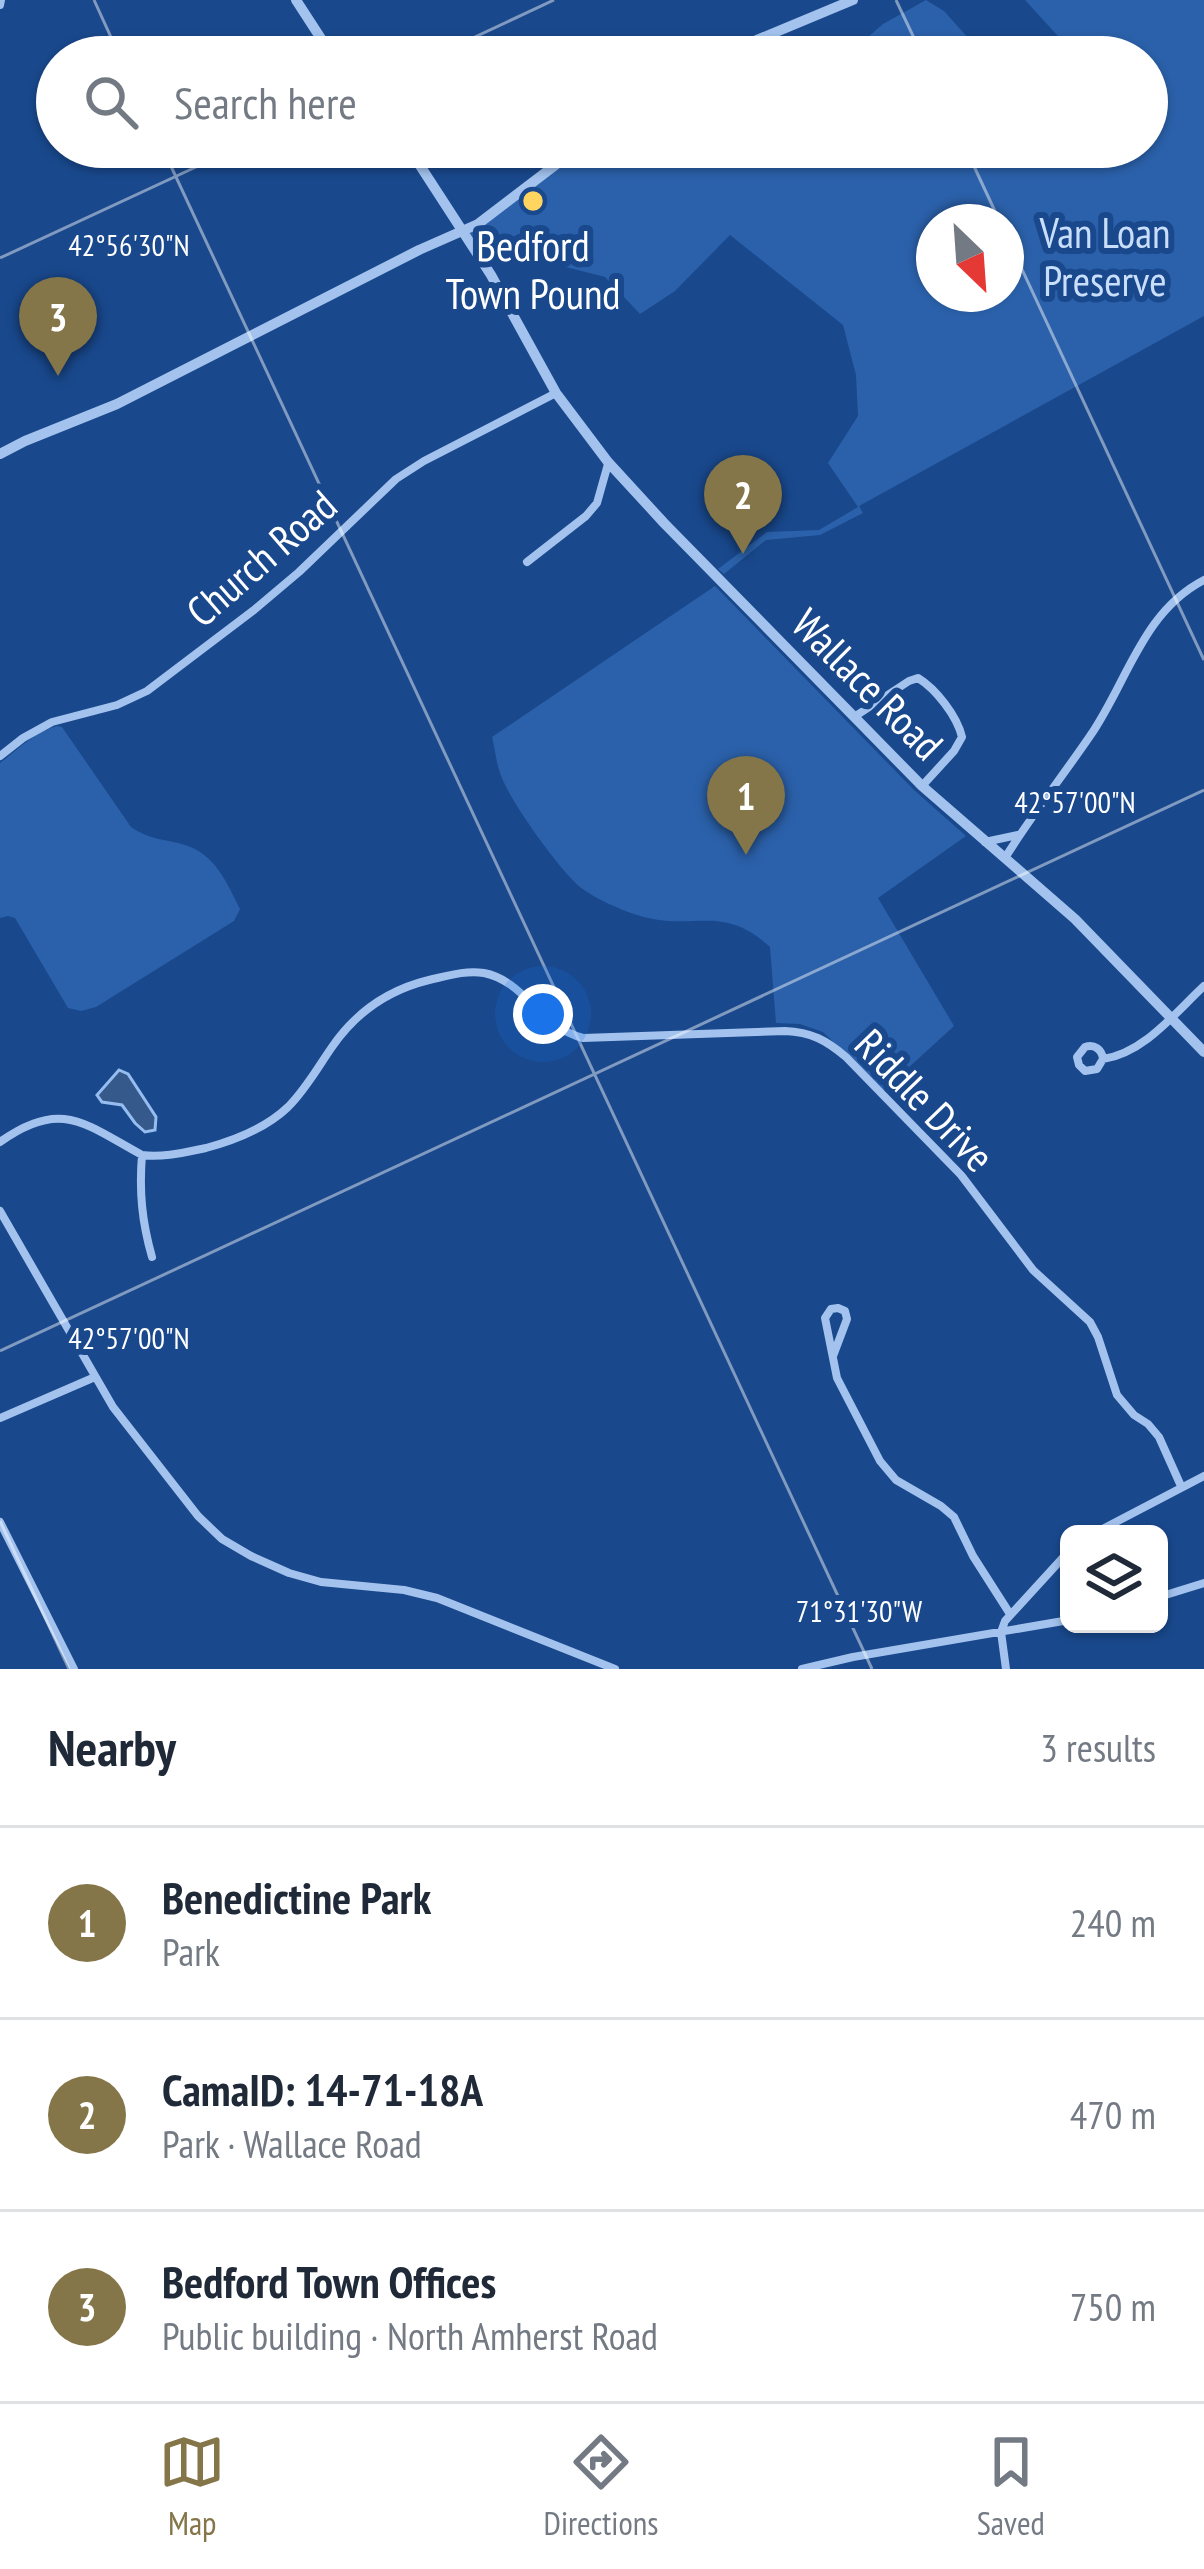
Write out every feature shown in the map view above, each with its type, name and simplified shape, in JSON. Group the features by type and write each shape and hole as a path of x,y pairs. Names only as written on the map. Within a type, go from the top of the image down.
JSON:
{"street":[{"path":"296,0 320,36"},
{"path":"766,36 853,0"},
{"name":"Wallace Road","path":"421,168 491,275 556,393 608,462 922,787 1075,919 1204,1052"},
{"path":"0,454 117,404 460,231 498,211 552,168"},
{"name":"Church Road","path":"0,757 52,722 117,705 147,691 299,572 396,479 556,393"},
{"path":"527,562 597,503 608,462"},
{"path":"1005,858 1092,734 1152,625 1174,599 1204,580"},
{"path":"853,717 909,681 926,682 957,722 962,737 922,787"},
{"path":"985,842 1019,834"},
{"name":"Riddle Drive","path":"142,1155 209,1147 264,1125 290,1105 344,1031 368,1007 396,990 453,974 478,972 502,980 551,1024 583,1038 810,1034 846,1057 955,1169 1033,1270 1090,1322 1118,1395 1159,1437 1181,1486"},
{"path":"1103,1059 1133,1049 1204,986"},
{"path":"0,1142 28,1124 68,1118 142,1155 140,1200 152,1258"},
{"path":"0,1211 122,1421 198,1516 236,1548 305,1578 437,1598 615,1669"},
{"path":"833,1356 848,1318 838,1308 825,1318 833,1356 840,1385 880,1461 896,1480 954,1517 1010,1614"},
{"path":"0,1418 95,1377"},
{"path":"1110,1525 1204,1476"},
{"path":"0,1522 74,1669"},
{"path":"1006,1669 1001,1632 1010,1614 1060,1561"},
{"path":"1168,1594 1204,1583"},
{"path":"802,1669 1060,1622"}],"green space":[{"path":"926,0 944,11 966,36 869,36"},
{"name":"Van Loan Preserve","path":"1025,0 1204,0 1204,316 859,506 863,513 820,535 766,540 724,574 718,569 767,532 819,530 858,507 828,463 858,416 856,375 843,325 730,235 675,291 640,314 605,277 511,253 499,240 487,260 470,233 558,168 1168,168 1168,36 1058,36"},
{"path":"715,586 914,790 966,836 878,898 954,1026 883,1091 823,1032 776,1023 770,947 739,926 648,918 587,892 535,833 500,773 492,737"},
{"path":"57,726 131,827 204,855 219,871 240,909 234,921 96,1007 81,1011 68,1008 15,918 0,918 0,763"}],"shaded area":[{"path":"119,1070 128,1074 156,1117 155,1130 145,1132 122,1105 102,1102 97,1095"}],"place":[{"name":"Bedford Town Pound","path":"533,201"},
{"name":"Bedford Town Offices","path":"58,376"},
{"name":"CamaID: 14-71-18A","path":"743,554"},
{"name":"Benedictine Park","path":"746,855"}]}
